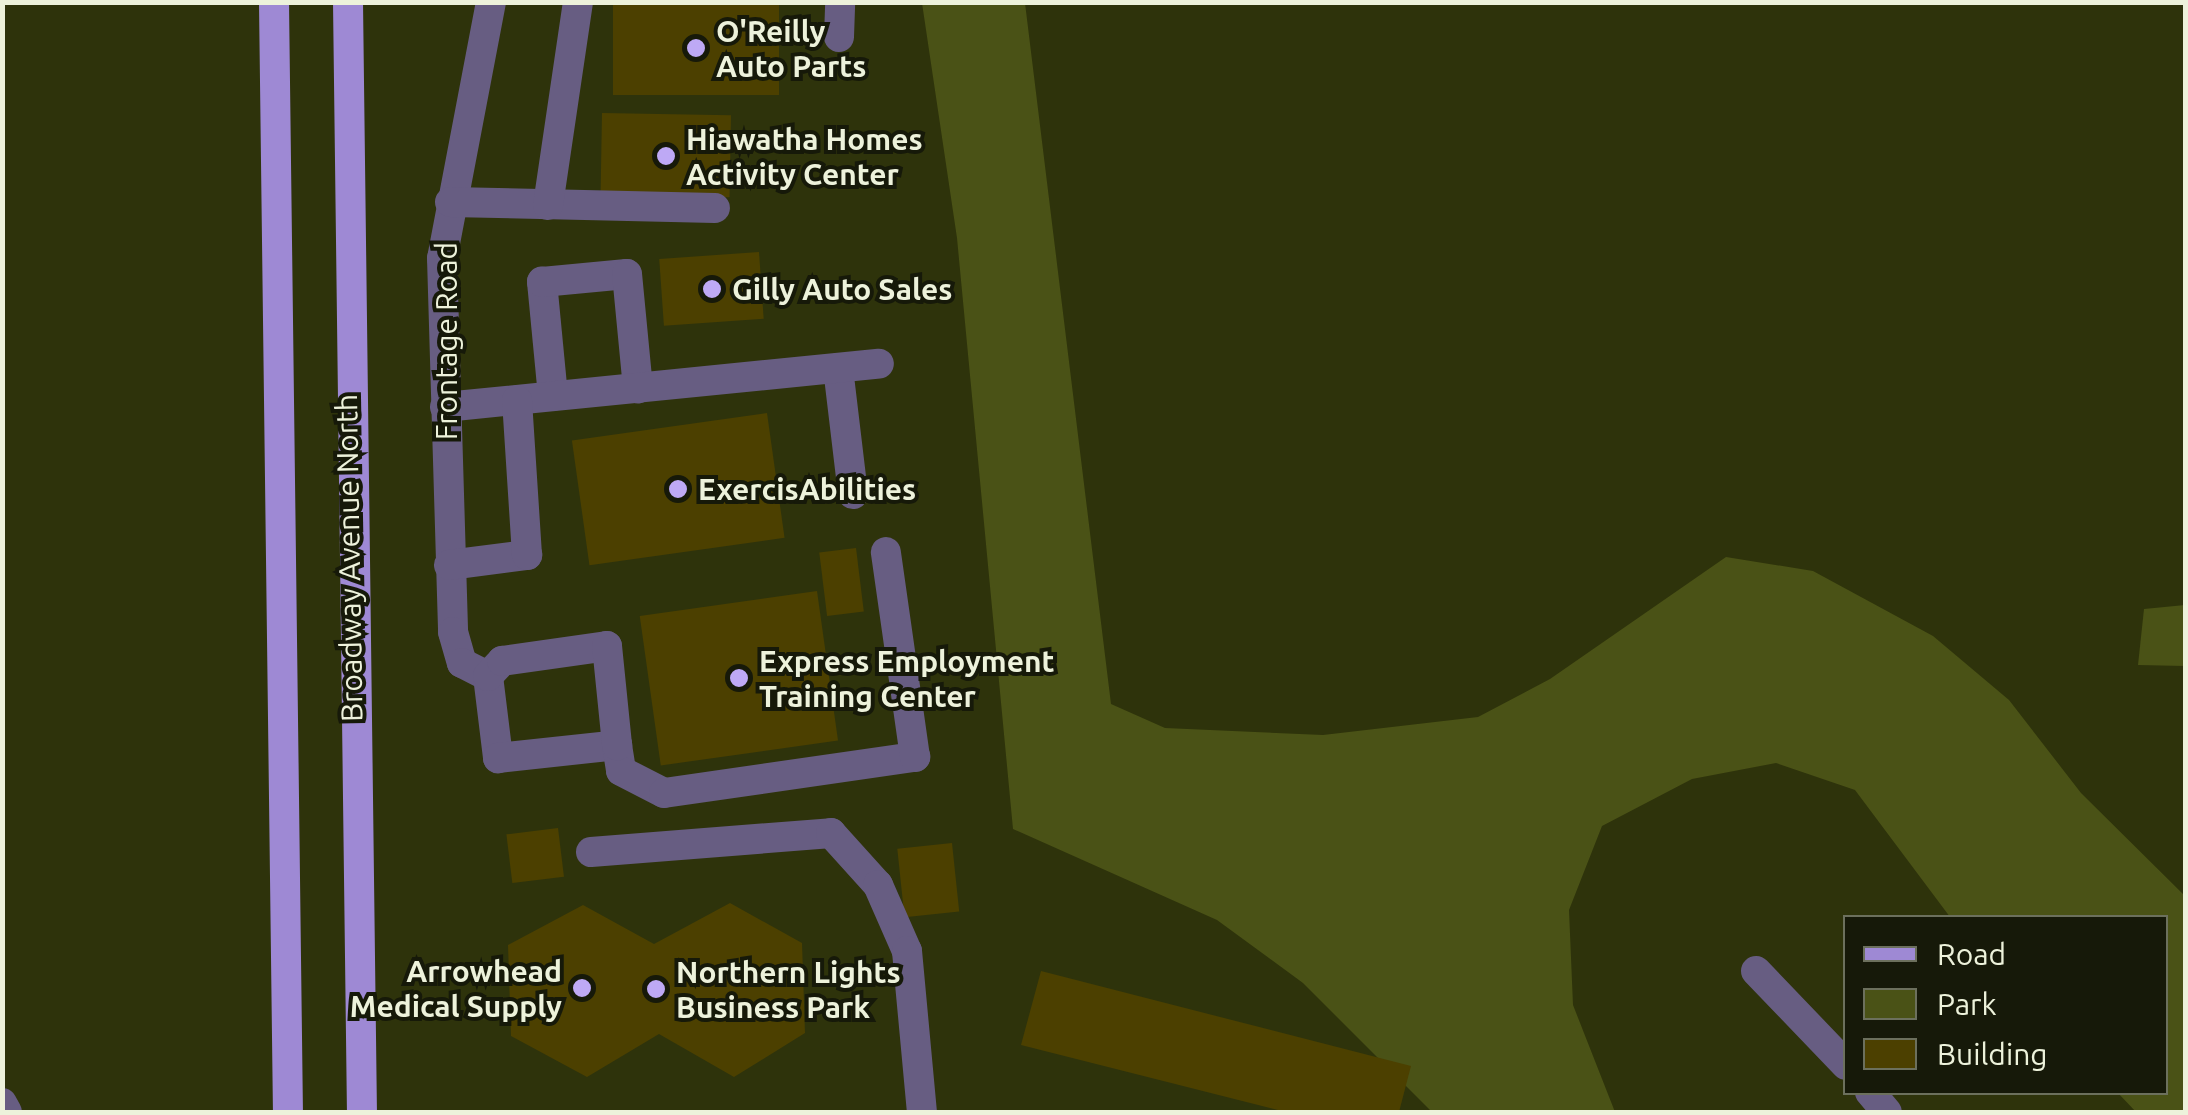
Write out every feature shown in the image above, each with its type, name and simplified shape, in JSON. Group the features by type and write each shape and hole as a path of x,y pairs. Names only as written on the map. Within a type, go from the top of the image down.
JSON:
{"main road":[{"path":"274,2 288,1112"},
{"name":"Broadway Avenue North","path":"348,2 362,1112"}],"street":[{"name":"Frontage Road","path":"488,676 462,662 449,565 445,408 450,202 492,2"},
{"path":"548,204 578,2"},
{"path":"839,37 840,2"},
{"path":"450,202 715,208"},
{"path":"553,396 542,282 559,280 627,274 638,388"},
{"path":"445,408 880,364"},
{"path":"838,368 854,494"},
{"path":"449,565 527,555 517,400"},
{"path":"617,745 498,758 488,676 502,661 607,646 620,771 664,793 916,757 886,552"},
{"path":"592,852 830,833 878,885 907,951 922,1112"},
{"path":"1756,972 1843,1062"},
{"path":"2,1103 7,1112"}],"green space":[{"path":"922,3 1025,3 1111,704 1165,728 1323,735 1478,717 1550,679 1726,557 1813,571 1933,636 2009,700 2081,793 2185,896 2185,1112 2136,1112 2120,1095 2168,1095 2168,915 1949,915 1855,790 1776,763 1692,779 1602,826 1569,910 1573,1005 1615,1112 1432,1112 1303,983 1217,920 1013,829 957,238"},
{"path":"2185,605 2185,666 2138,665 2144,609"}],"building":[{"name":"O'Reilly Auto Parts","path":"613,2 779,2 779,95 613,95"},
{"name":"Hiawatha Homes Activity Center","path":"602,113 731,115 730,197 601,195"},
{"name":"Gilly Auto Sales","path":"759,252 764,319 664,326 659,259"},
{"name":"ExercisAbilities","path":"767,413 785,538 589,565 572,440"},
{"path":"856,548 864,612 827,616 819,553"},
{"name":"Express Employment Training Center","path":"817,591 838,741 661,765 640,616"},
{"path":"558,828 564,877 512,883 506,834"},
{"path":"952,843 959,912 905,917 897,849"},
{"name":"Northern Lights Business Park","path":"730,903 802,943 805,1033 734,1077 659,1034 587,1077 511,1036 508,945 583,905 654,944"},
{"path":"1041,971 1411,1066 1399,1112 1286,1112 1021,1045"}],"place":[{"name":"O'Reilly Auto Parts","path":"696,48"},
{"name":"Hiawatha Homes Activity Center","path":"666,156"},
{"name":"Gilly Auto Sales","path":"712,289"},
{"name":"ExercisAbilities","path":"678,489"},
{"name":"Express Employment Training Center","path":"739,678"},
{"name":"Arrowhead Medical Supply","path":"582,988"},
{"name":"Northern Lights Business Park","path":"656,989"}]}
